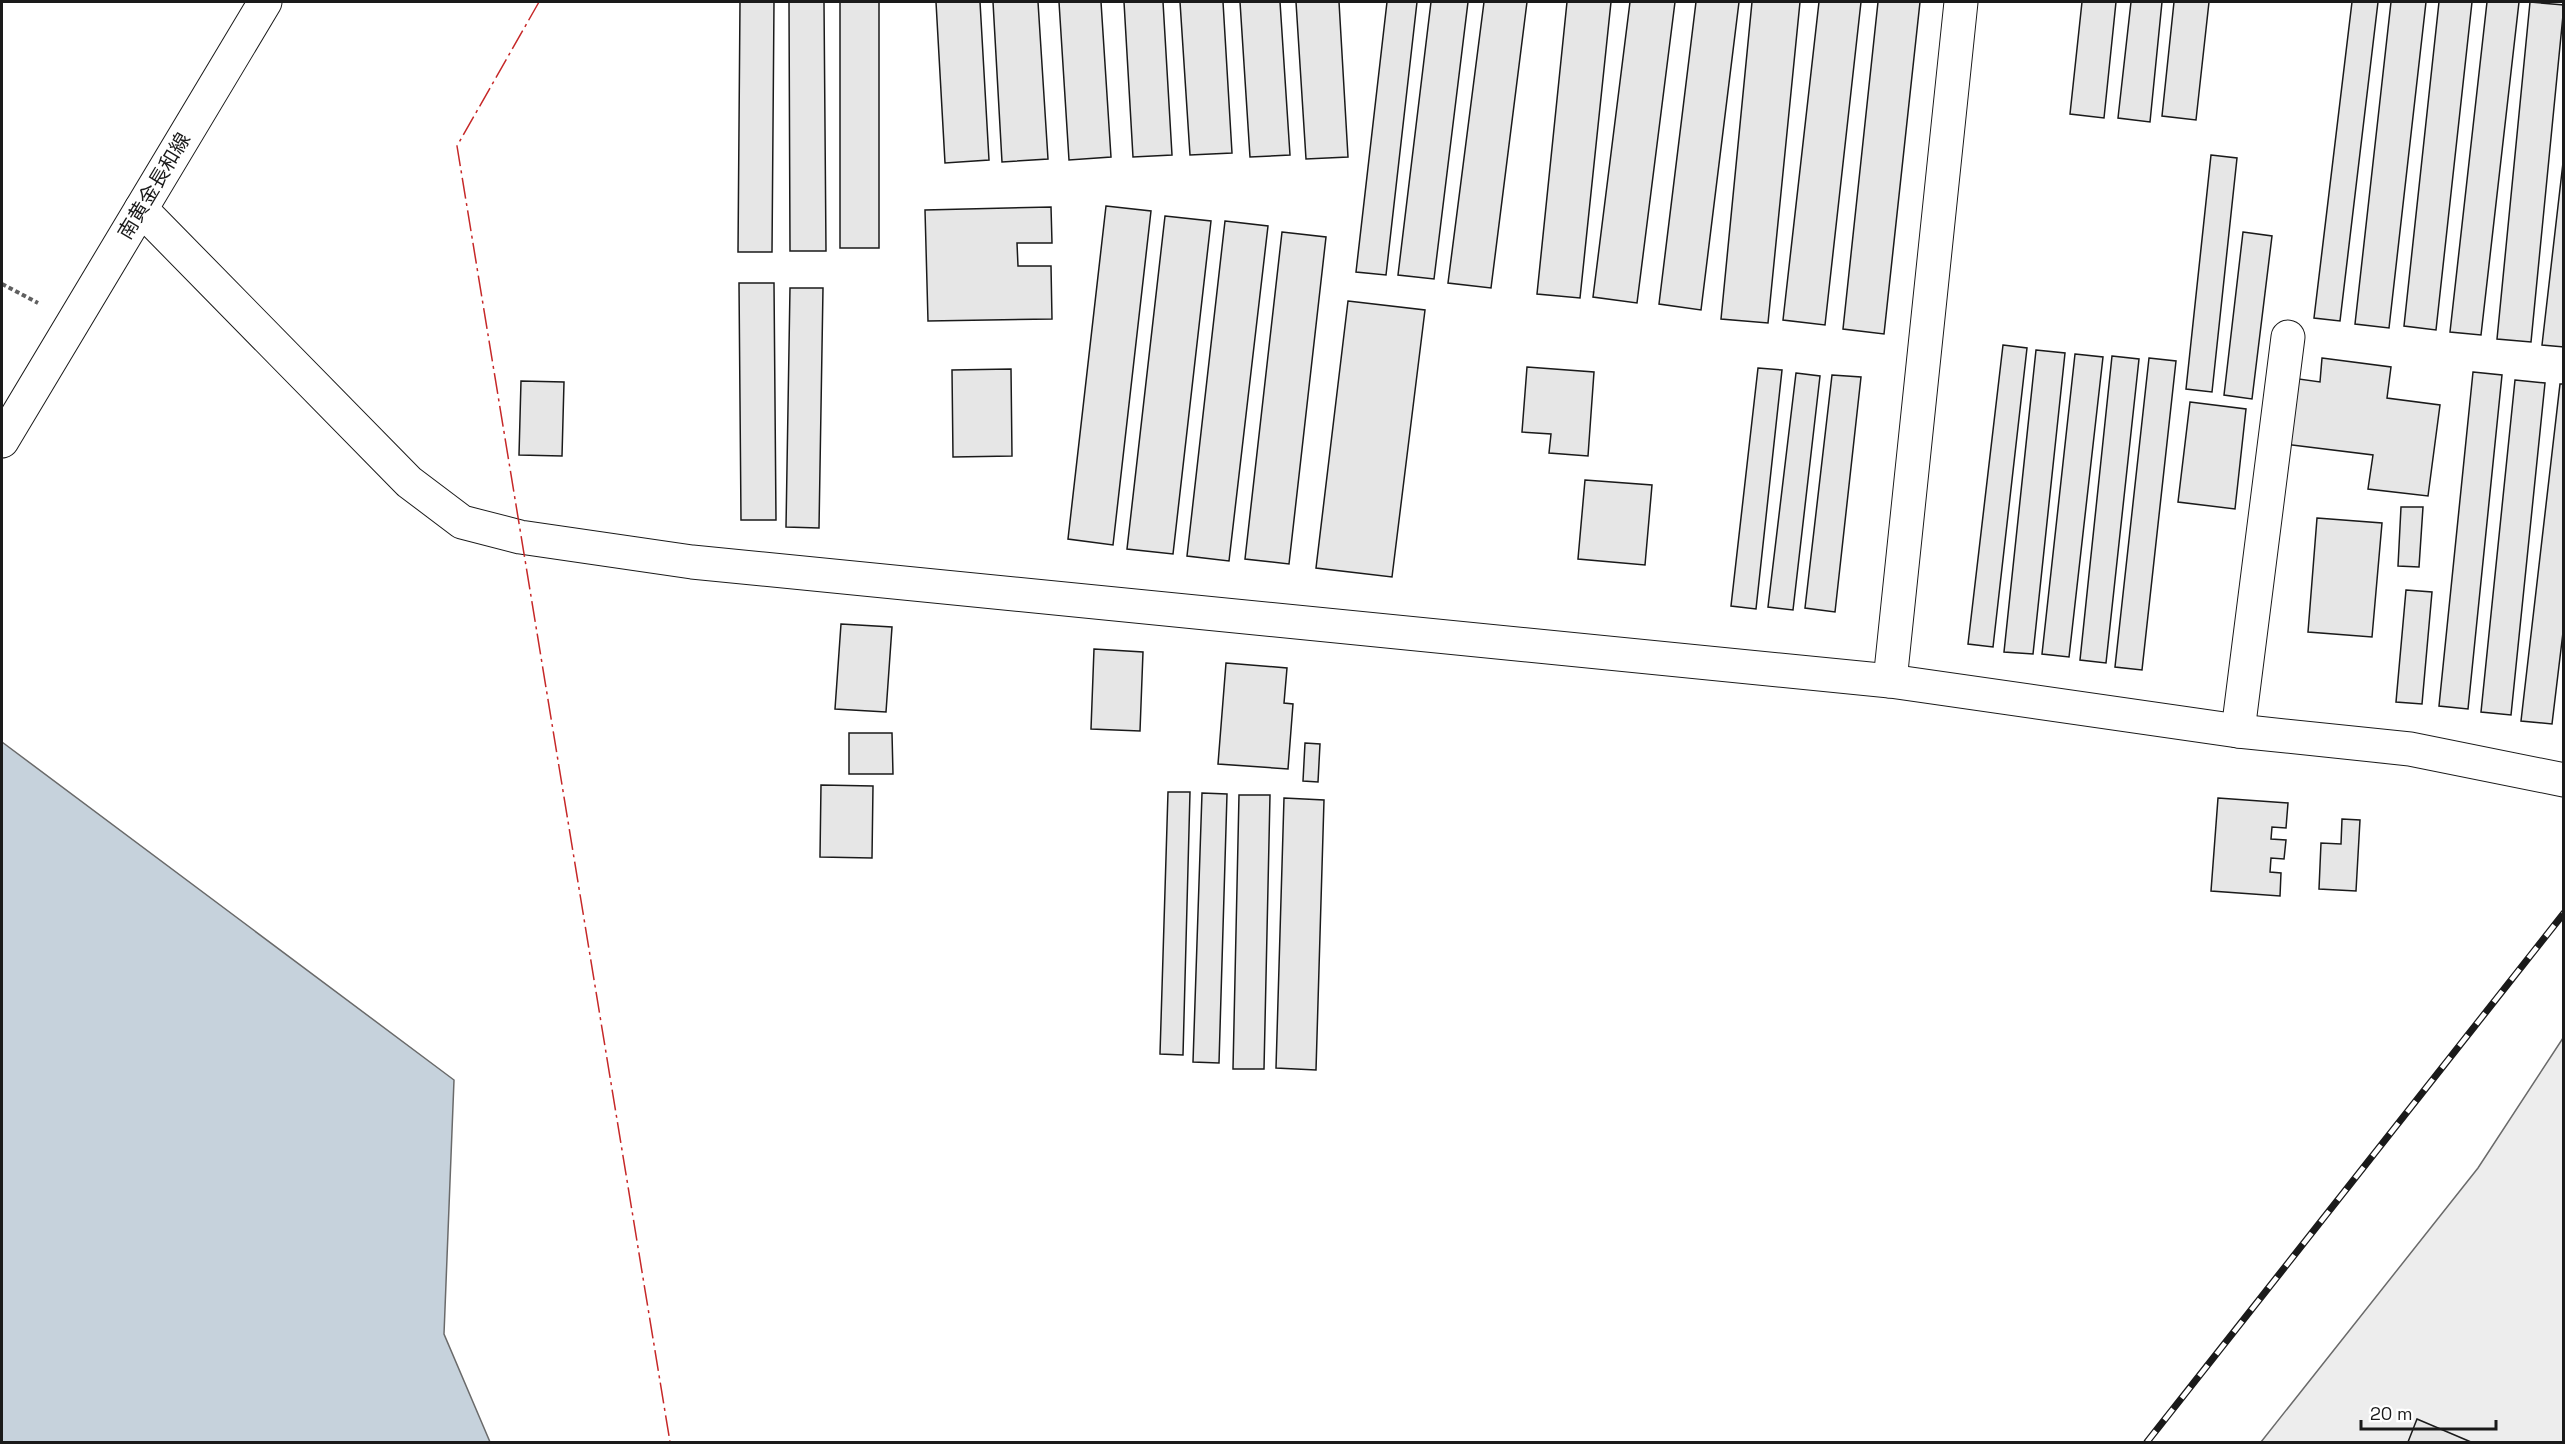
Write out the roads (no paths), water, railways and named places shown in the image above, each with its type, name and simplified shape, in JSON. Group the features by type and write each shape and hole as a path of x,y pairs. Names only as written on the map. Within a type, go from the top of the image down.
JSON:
{"street":[{"name":"南黄金長和線","path":"2,441 265,2"},
{"path":"1890,681 1961,2"},
{"path":"141,209 409,482 462,522 520,537 692,561 1890,681 2238,730 2410,749 2564,780"},
{"path":"2238,730 2288,337"}],"railway":[{"path":"2147,1442 2564,913"}]}
